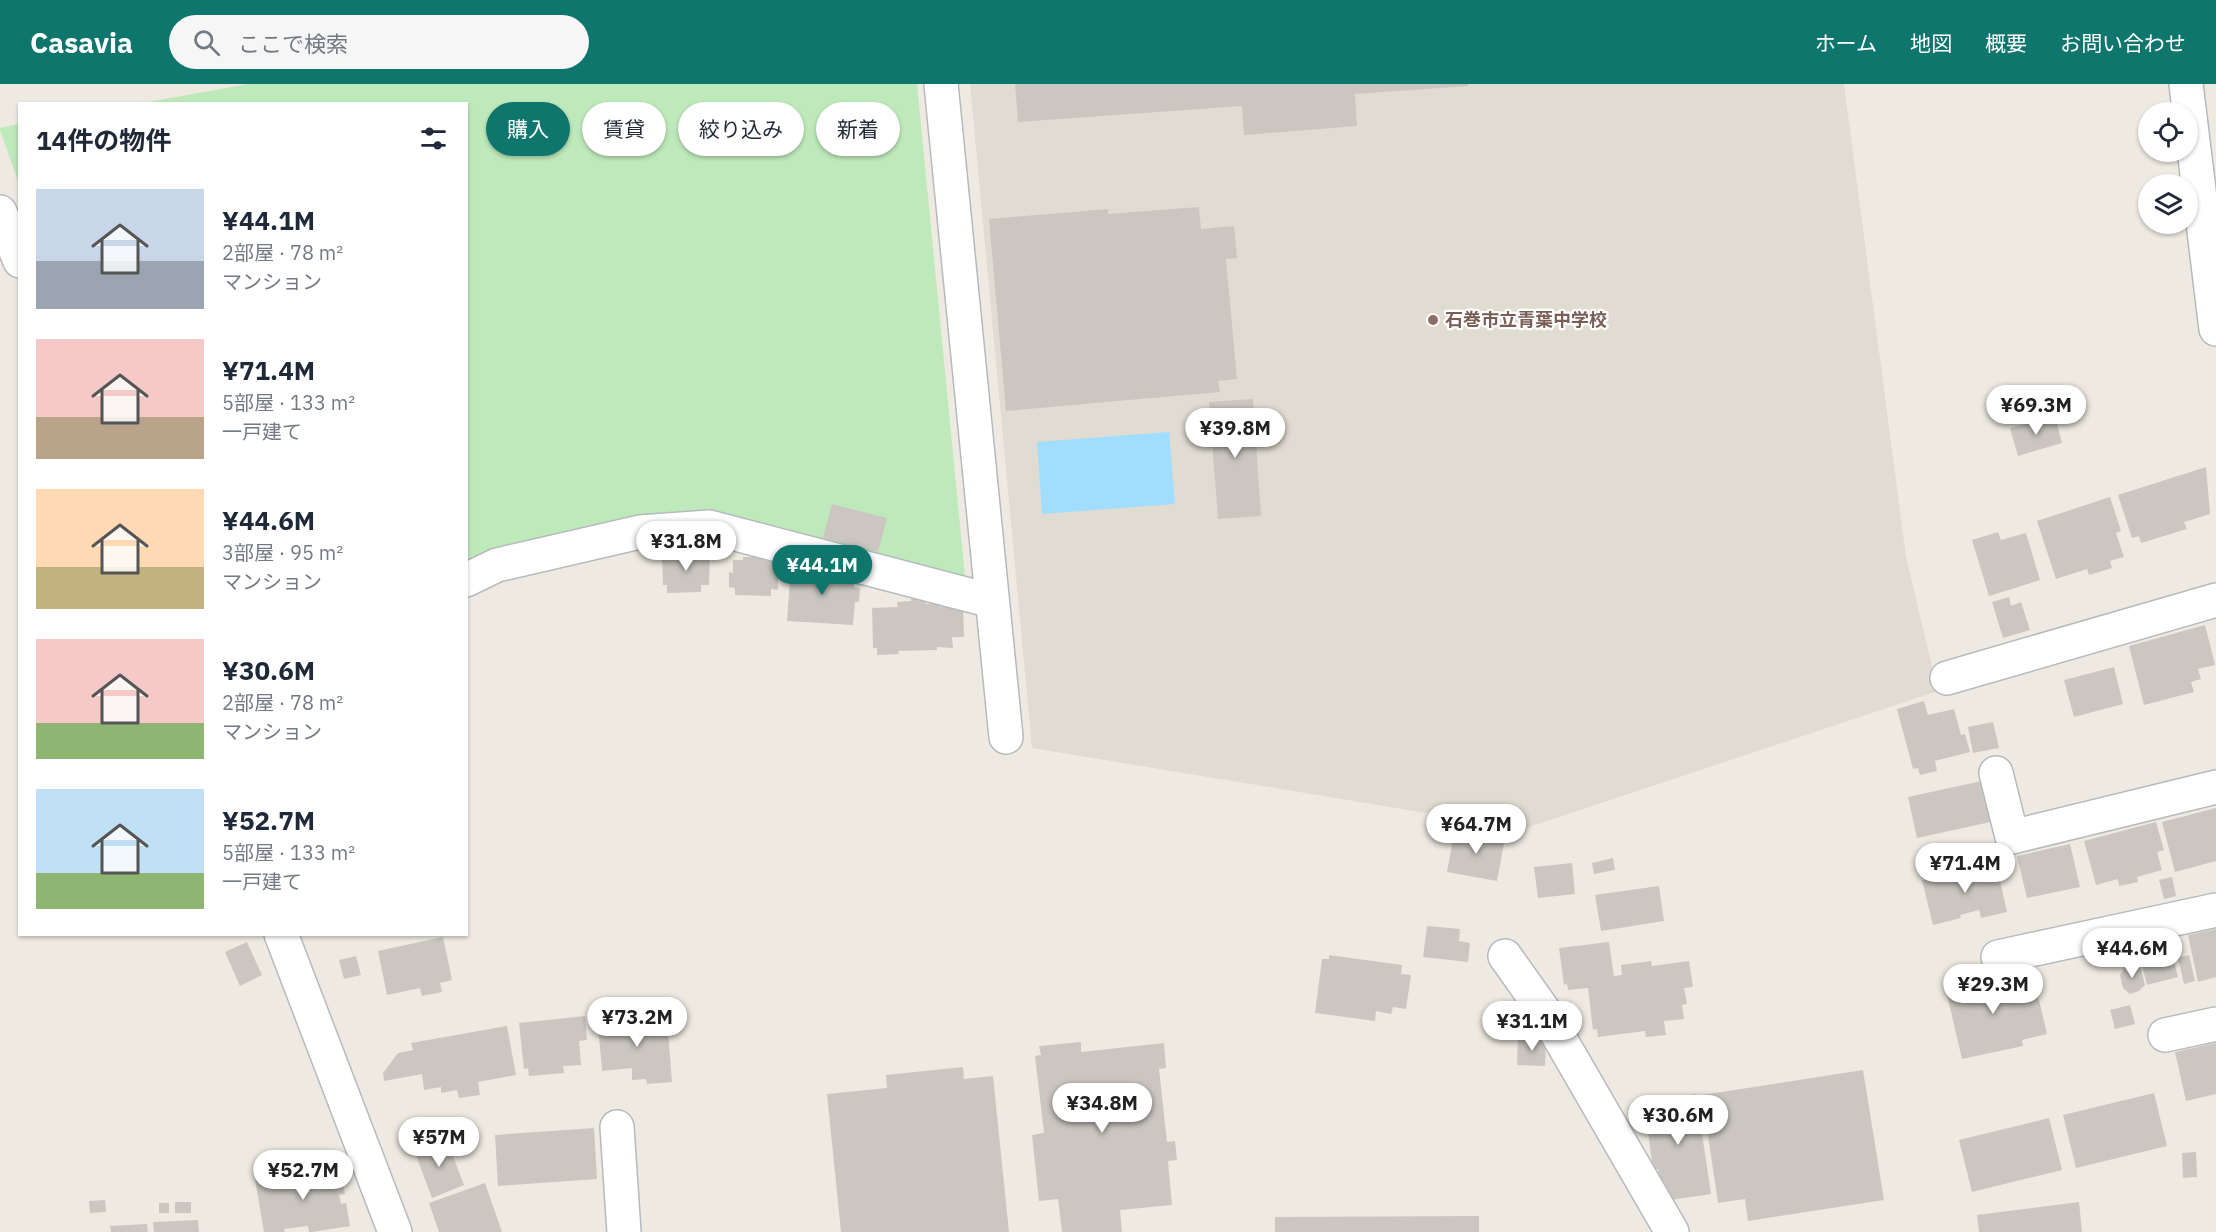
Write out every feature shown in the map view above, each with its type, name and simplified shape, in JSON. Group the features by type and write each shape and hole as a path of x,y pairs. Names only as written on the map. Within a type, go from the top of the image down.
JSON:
{"street":[{"path":"941,84 1006,737"},
{"path":"2186,84 2213,281 2216,329"},
{"path":"0,213 18,256"},
{"path":"468,579 497,565 640,532 709,527 992,601"},
{"path":"1947,678 2216,600"},
{"path":"1996,773 2012,837 2216,787"},
{"path":"1998,957 2216,910"},
{"path":"282,936 395,1232"},
{"path":"1505,956 1544,1011 1672,1232"},
{"path":"2165,1035 2216,1024"},
{"path":"617,1127 624,1232"}],"shaded area":[{"name":"石巻市立青葉中学校","path":"970,84 1844,84 1906,557 1938,691 1523,829 1032,748"}],"green space":[{"path":"248,84 917,84 966,587 706,515 468,571 468,102 148,102"},
{"path":"18,124 18,181 0,130 0,128"}],"water":[{"path":"1169,432 1175,504 1042,514 1037,442"}],"building":[{"path":"1015,84 1468,84 1468,86 1355,94 1357,126 1244,135 1242,106 1018,122"},
{"path":"1199,207 1201,229 1234,226 1237,258 1226,259 1237,379 1218,381 1220,392 1006,411 989,219 1108,209 1108,214"},
{"path":"1253,399 1261,516 1218,519 1209,402"},
{"path":"2055,416 2062,443 2018,456 2010,428"},
{"path":"2206,467 2210,514 2184,522 2187,529 2141,543 2139,536 2132,538 2118,495"},
{"path":"2110,497 2121,531 2116,533 2124,557 2110,561 2112,568 2089,575 2087,569 2056,579 2037,521"},
{"path":"832,504 887,518 878,552 823,538"},
{"path":"1998,532 2001,540 2026,533 2040,580 1989,596 1972,540"},
{"path":"673,550 681,550 681,553 710,553 709,585 701,585 701,592 667,593 667,585 663,585 662,556 672,555"},
{"path":"743,557 778,557 778,590 771,589 771,596 735,595 735,588 729,587 729,572 733,573 733,560 743,560"},
{"path":"791,566 836,569 855,577 854,587 860,588 859,602 855,602 853,625 787,621"},
{"path":"912,595 925,595 926,604 939,603 940,607 963,606 964,637 952,637 953,648 937,647 937,650 898,651 899,654 877,655 877,648 873,648 872,608 898,607 897,602 911,601"},
{"path":"2009,597 2011,606 2021,602 2030,630 2003,638 1992,602"},
{"path":"2205,625 2215,665 2198,669 2201,679 2191,682 2194,692 2144,705 2129,646"},
{"path":"2114,667 2123,704 2074,717 2064,680"},
{"path":"1924,701 1928,715 1954,709 1961,735 1965,734 1970,752 1935,761 1937,771 1920,775 1918,768 1913,769 1897,709"},
{"path":"1993,722 1999,748 1973,753 1968,727"},
{"path":"1986,780 1995,821 1917,838 1908,797"},
{"path":"2216,808 2216,861 2175,872 2162,822"},
{"path":"2156,822 2164,850 2157,852 2162,870 2137,877 2138,882 2119,886 2118,879 2096,885 2084,841"},
{"path":"1455,828 1505,838 1497,881 1447,872"},
{"path":"2070,844 2080,887 2027,898 2017,856"},
{"path":"1613,858 1615,870 1594,874 1592,863"},
{"path":"1572,863 1575,894 1538,898 1534,867"},
{"path":"1996,863 2007,912 1981,918 1979,910 1960,915 1961,918 1933,925 1922,880"},
{"path":"2172,877 2176,896 2164,899 2159,880"},
{"path":"1659,886 1664,921 1601,931 1595,895"},
{"path":"1427,926 1460,929 1459,941 1470,943 1468,962 1423,957"},
{"path":"2216,929 2216,977 2198,982 2188,935"},
{"path":"443,937 452,980 440,983 442,992 422,996 420,988 387,995 378,951"},
{"path":"247,942 262,975 240,986 225,952"},
{"path":"1609,942 1614,976 1622,975 1621,965 1651,961 1652,966 1689,961 1693,987 1684,988 1687,1004 1682,1005 1684,1019 1664,1021 1666,1035 1646,1037 1645,1031 1598,1037 1597,1029 1593,1030 1588,988 1568,990 1567,984 1564,985 1559,948"},
{"path":"2170,945 2178,977 2147,985 2139,953"},
{"path":"1329,955 1402,965 1401,974 1411,975 1406,1009 1393,1007 1391,1014 1376,1011 1375,1021 1315,1013 1322,959 1329,959"},
{"path":"2189,955 2195,981 2184,984 2178,958"},
{"path":"356,956 361,975 344,979 339,960"},
{"path":"2135,965 2141,969 2145,985 2139,991 2130,994 2123,988 2120,975 2125,967"},
{"path":"2006,972 2011,993 2036,987 2047,1034 2022,1040 2023,1046 1962,1059 1945,986"},
{"path":"2130,1005 2135,1024 2115,1029 2110,1010"},
{"path":"647,1014 647,1020 667,1018 672,1082 647,1084 646,1079 632,1080 632,1068 602,1071 598,1024 623,1022 622,1016"},
{"path":"585,1016 587,1040 579,1041 581,1065 563,1066 564,1073 529,1076 528,1068 524,1069 519,1023"},
{"path":"507,1026 516,1075 478,1082 480,1095 459,1098 457,1090 441,1093 441,1087 424,1090 422,1074 384,1081 383,1073 398,1053 413,1050 411,1043"},
{"path":"1518,1038 1546,1038 1545,1066 1517,1065"},
{"path":"1081,1042 1081,1052 1164,1043 1166,1068 1159,1069 1167,1142 1175,1141 1177,1160 1168,1161 1172,1205 1120,1210 1122,1232 1062,1232 1058,1199 1039,1201 1032,1135 1044,1133 1035,1056 1041,1055 1039,1046"},
{"path":"2216,1043 2216,1094 2186,1101 2175,1052"},
{"path":"963,1067 964,1079 993,1076 1009,1232 841,1232 827,1094 887,1088 886,1075"},
{"path":"1863,1070 1884,1200 1748,1221 1745,1199 1718,1203 1702,1095"},
{"path":"2154,1093 2167,1146 2076,1168 2063,1115"},
{"path":"1696,1094 1711,1194 1671,1200 1659,1180 1658,1169 1653,1169 1644,1102"},
{"path":"2049,1118 2062,1170 1972,1192 1959,1140"},
{"path":"594,1128 597,1179 498,1186 495,1135"},
{"path":"446,1138 464,1185 432,1198 414,1150"},
{"path":"2196,1152 2197,1177 2183,1178 2182,1153"},
{"path":"340,1166 345,1194 339,1195 341,1204 346,1203 350,1226 312,1232 309,1232 308,1226 284,1229 285,1232 264,1232 255,1179"},
{"path":"485,1183 502,1232 439,1232 429,1203"},
{"path":"105,1200 106,1212 90,1213 89,1201"},
{"path":"175,1202 191,1202 191,1213 175,1213"},
{"path":"2079,1202 2082,1232 1979,1232 1977,1215"},
{"path":"159,1203 169,1203 169,1213 159,1213"},
{"path":"1479,1216 1479,1232 1275,1232 1275,1217"},
{"path":"198,1220 199,1232 154,1232 153,1222"},
{"path":"147,1224 148,1232 111,1232 110,1226"}],"place":[{"name":"石巻市立青葉中学校","path":"1433,320"}]}
